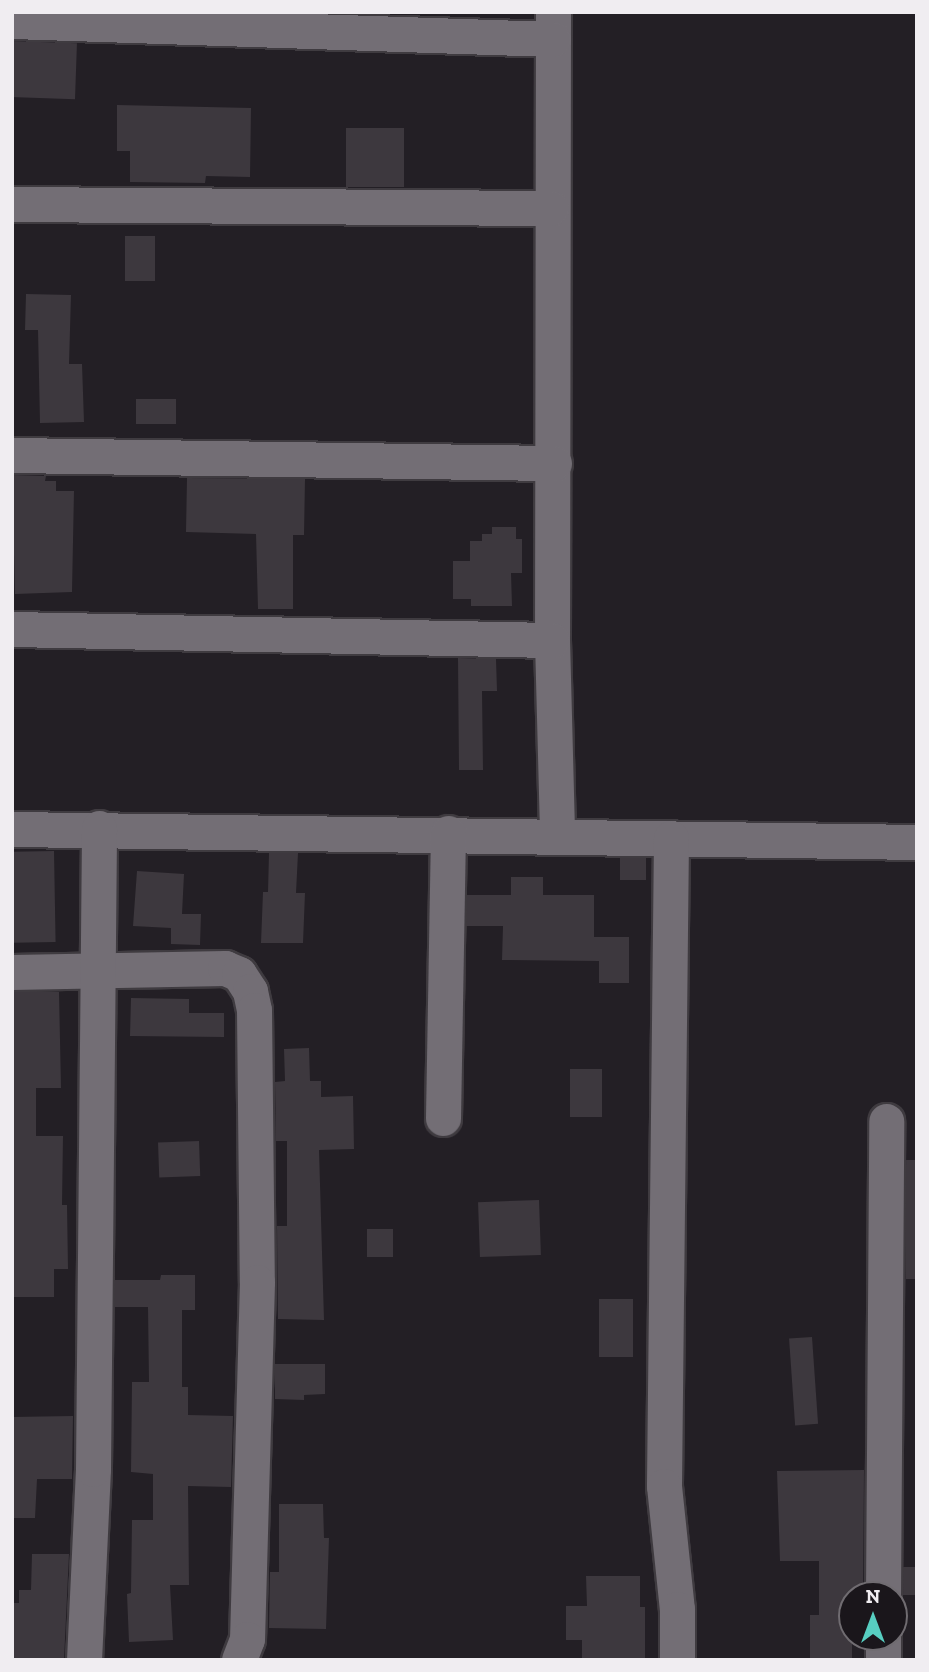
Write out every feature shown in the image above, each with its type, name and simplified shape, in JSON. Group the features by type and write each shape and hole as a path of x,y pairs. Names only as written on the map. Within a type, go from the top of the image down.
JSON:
{"street":[{"path":"12,21 553,26 552,640 557,836"},
{"path":"12,204 551,208"},
{"path":"12,455 554,463"},
{"path":"12,629 552,640"},
{"path":"84,1660 93,1469 99,828"},
{"path":"12,829 448,833 917,842"},
{"path":"443,1118 448,833"},
{"path":"671,838 664,1486 677,1609 677,1660"},
{"path":"12,972 225,968 239,974 245,981 252,1001 257,1282 247,1639 239,1660"},
{"path":"883,1581 886,1121"}],"building":[{"path":"12,41 77,43 75,99 12,97"},
{"path":"117,105 251,108 250,177 206,176 205,183 130,182 130,151 117,151"},
{"path":"346,128 404,128 404,187 346,187"},
{"path":"125,236 155,236 155,281 125,281"},
{"path":"26,294 71,295 69,364 82,364 84,422 40,423 38,330 25,330"},
{"path":"136,399 176,399 176,424 136,424"},
{"path":"12,475 46,476 45,481 56,481 56,491 74,491 72,592 15,594"},
{"path":"187,478 305,479 304,535 293,535 293,609 258,609 256,534 186,532"},
{"path":"492,527 516,527 516,539 522,539 522,573 511,573 512,606 471,606 471,599 453,599 453,561 470,561 470,541 482,541 482,534 492,534"},
{"path":"458,658 496,659 497,691 482,691 483,770 459,770"},
{"path":"54,851 56,942 14,943 12,852"},
{"path":"269,853 298,853 296,893 305,893 303,943 261,943 263,892 268,892"},
{"path":"620,858 646,858 646,880 620,880"},
{"path":"137,871 184,874 182,914 201,914 200,945 171,944 171,928 133,926"},
{"path":"511,877 543,877 543,895 594,895 594,937 629,937 629,983 599,983 599,961 502,960 503,926 466,926 467,895 511,895"},
{"path":"12,992 59,992 61,1088 36,1088 36,1136 63,1136 62,1205 67,1205 68,1269 54,1269 54,1297 12,1297"},
{"path":"131,998 189,999 189,1013 224,1013 224,1037 130,1036"},
{"path":"309,1048 310,1081 321,1081 321,1097 353,1096 354,1149 319,1150 324,1320 278,1319 277,1226 287,1226 287,1141 276,1141 275,1082 285,1081 284,1049"},
{"path":"570,1069 602,1069 602,1117 570,1117"},
{"path":"199,1141 200,1176 159,1177 158,1142"},
{"path":"906,1160 917,1160 917,1279 906,1279"},
{"path":"539,1200 541,1255 480,1257 478,1202"},
{"path":"367,1229 393,1229 393,1257 367,1257"},
{"path":"161,1275 195,1275 195,1310 182,1310 182,1387 188,1387 188,1415 233,1416 231,1487 188,1486 189,1585 170,1585 173,1640 129,1642 127,1594 131,1593 132,1520 153,1520 153,1474 131,1472 132,1382 149,1382 148,1307 115,1307 115,1280 160,1280"},
{"path":"599,1299 633,1299 633,1357 599,1357"},
{"path":"812,1337 818,1424 795,1425 789,1339"},
{"path":"275,1364 325,1364 325,1394 304,1395 304,1400 275,1399"},
{"path":"73,1416 72,1479 37,1479 35,1518 12,1518 12,1417"},
{"path":"864,1470 863,1581 838,1581 838,1651 852,1651 852,1660 810,1660 810,1615 819,1615 819,1561 780,1561 777,1471"},
{"path":"279,1504 323,1504 324,1538 329,1538 326,1629 269,1628 270,1572 279,1572"},
{"path":"32,1554 69,1554 64,1660 12,1660 12,1603 19,1603 19,1590 31,1590"},
{"path":"903,1567 917,1567 917,1595 908,1595 908,1581 903,1581"},
{"path":"586,1576 640,1576 640,1607 645,1607 645,1660 582,1660 582,1640 566,1640 566,1606 587,1606"}]}
